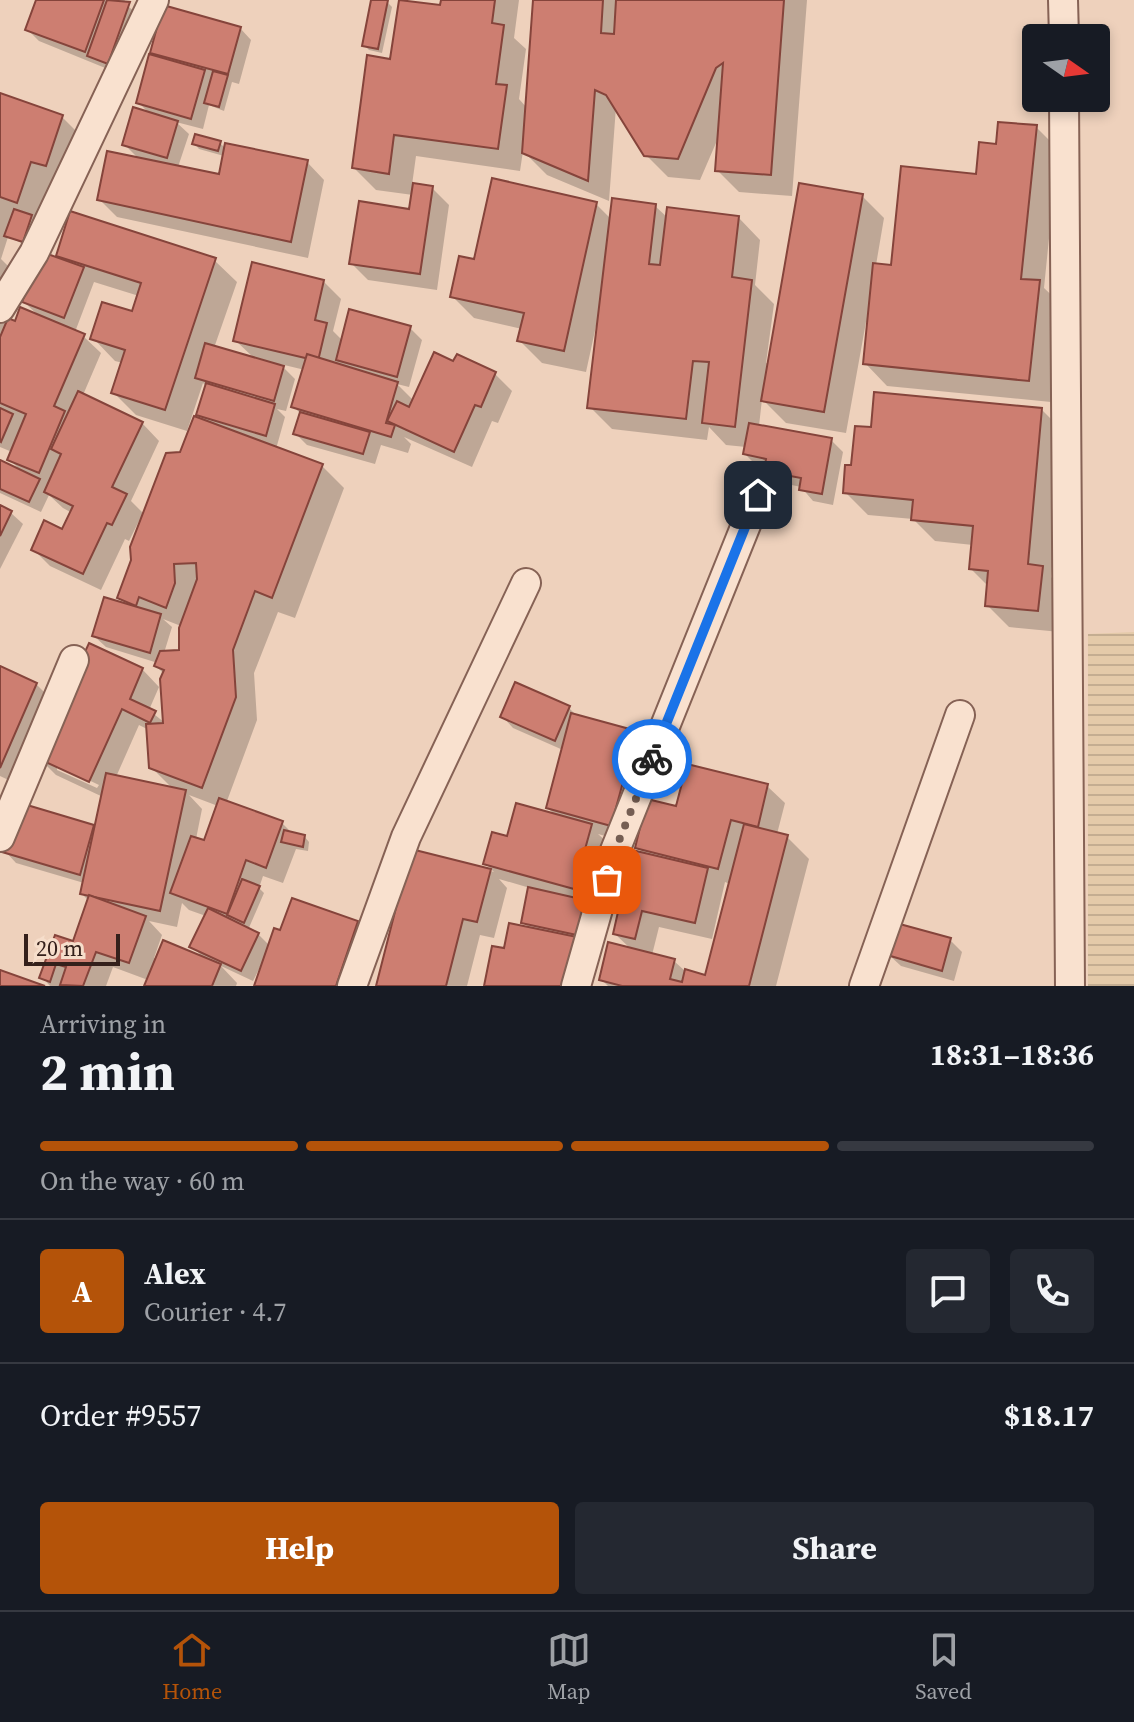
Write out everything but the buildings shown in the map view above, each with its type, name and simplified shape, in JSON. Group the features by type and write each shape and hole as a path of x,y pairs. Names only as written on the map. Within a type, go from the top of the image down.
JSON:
{"street":[{"path":"0,308 34,253 154,0"},
{"path":"1063,0 1064,24"},
{"path":"1064,112 1070,986"},
{"path":"576,986 614,853 758,495"},
{"path":"352,986 406,837 526,583"},
{"path":"0,837 74,660"},
{"path":"864,986 960,715"}],"shaded area":[{"path":"1134,632 1134,986 1088,986 1088,634"}],"way so far":[{"path":"607,880 614,853 652,759"}],"route":[{"path":"652,759 758,495"}]}
